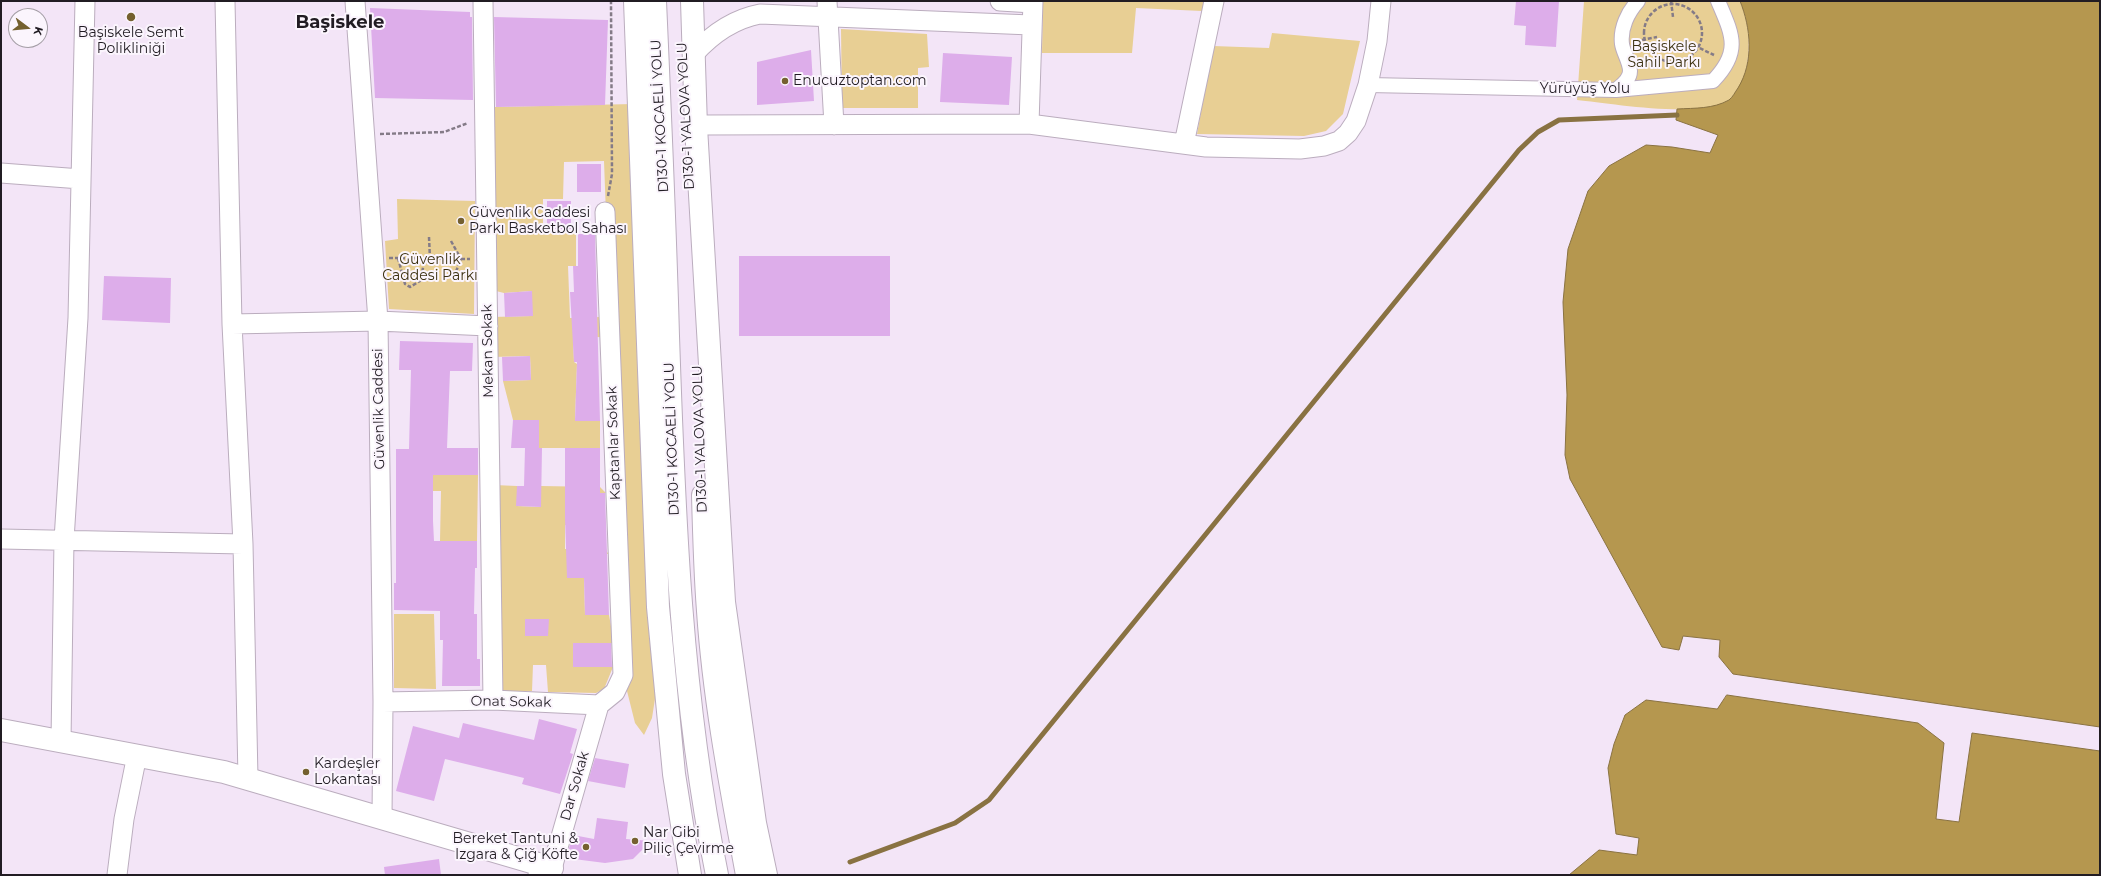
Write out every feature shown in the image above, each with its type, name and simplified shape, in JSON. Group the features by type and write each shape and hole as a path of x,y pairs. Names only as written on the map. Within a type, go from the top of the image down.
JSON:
{"main road":[{"path":"635,1 658,608 674,774 690,875"},
{"name":"D130-1 KOCAELİ YOLU","path":"655,1 678,568 696,751 705,817 717,875"},
{"name":"D130-1 YALOVA YOLU","path":"680,1 708,612 725,757 747,875"},
{"path":"692,1 696,127 724,602 755,823 766,875"},
{"path":"654,496 678,568"},
{"path":"1,730 137,755 248,778 382,818 545,871"}],"street":[{"path":"61,741 64,540 78,318 85,1"},
{"path":"225,1 232,324 242,544 248,778"},
{"name":"Güvenlik Caddesi","path":"355,1 378,321 383,702 382,818"},
{"name":"Mekan Sokak","path":"483,1 493,700"},
{"path":"1000,1 1033,2 1031,25 1029,124"},
{"path":"1184,144 1214,1"},
{"path":"696,127 703,125 1029,124 1206,147 1300,149 1324,146 1339,140 1348,133 1356,121 1368,85 1377,41 1381,1"},
{"path":"1616,90 1627,80 1630,70 1622,44 1623,29 1627,14 1638,1"},
{"name":"Yürüyüş Yolu","path":"1368,85 1616,90 1713,81 1725,69 1731,52 1732,35 1718,1"},
{"path":"694,54 718,33 740,20 751,16 827,9 1031,25"},
{"path":"827,9 834,125"},
{"path":"1,173 81,179"},
{"name":"Kaptanlar Sokak","path":"599,705 615,692 623,675 605,212"},
{"path":"232,324 378,321 488,326"},
{"path":"1,539 242,544"},
{"name":"Onat Sokak","path":"383,702 493,700 599,705"},
{"name":"Dar Sokak","path":"545,871 599,705"},
{"path":"117,875 124,819 137,755"}],"path":[{"path":"605,212 612,174 611,1"},
{"path":"1671,3 1674,17"},
{"path":"1671,3 1683,6 1691,11 1698,18 1702,27 1702,37 1698,47 1686,59 1668,62 1652,53 1645,40 1645,27 1648,18 1655,11 1671,3"},
{"path":"1622,44 1657,37"},
{"path":"1690,43 1727,62"},
{"path":"365,134 444,132 467,124 484,108"},
{"path":"429,237 430,259"},
{"path":"451,241 461,259"},
{"path":"373,258 487,260"},
{"path":"398,258 405,284 410,287 420,281 425,259"},
{"path":"455,274 461,259"}],"green space":[{"path":"1043,1 1204,1 1202,11 1136,8 1132,53 1042,53"},
{"name":"Başiskele Sahil Parkı","path":"1584,1 1740,1 1747,24 1749,48 1745,73 1737,92 1731,99 1718,105 1700,108 1679,109 1633,107 1577,100"},
{"path":"841,29 927,34 929,67 918,68 918,108 842,108"},
{"path":"1272,33 1360,41 1343,114 1326,131 1304,136 1197,134 1213,46 1269,48"},
{"path":"634,104 657,686 652,718 644,735 635,723 623,675 604,161 564,162 563,199 543,199 543,231 576,231 576,266 568,266 570,318 600,317 601,337 573,338 574,362 577,364 575,420 600,421 600,448 539,448 539,421 513,420 503,381 531,380 530,356 492,357 492,317 532,316 532,291 504,293 492,290 494,107"},
{"name":"Güvenlik Caddesi Parkı","path":"397,199 475,201 474,314 389,309 385,241 398,239"},
{"path":"433,449 441,475 478,475 477,541 440,541 441,491 396,491 396,475 433,476"},
{"path":"494,485 517,486 517,506 540,507 541,486 600,487 606,493 565,493 565,517 605,518 606,525 565,525 565,549 606,549 608,554 567,554 567,578 584,578 585,615 609,615 614,643 573,643 573,667 613,667 604,689 596,693 548,692 546,665 533,665 532,691 498,693"},
{"path":"394,614 434,614 436,689 394,688"}],"shaded area":[{"path":"1740,1 2100,1 2100,727 1733,674 1719,657 1720,640 1683,636 1679,650 1662,647 1570,479 1565,455 1567,395 1563,302 1568,249 1588,191 1609,166 1646,145 1672,147 1710,153 1718,135 1676,120 1677,109 1704,108 1723,103 1733,96 1738,88 1747,67 1749,56 1747,22"},
{"path":"1727,695 1918,723 1944,743 1936,819 1959,822 1972,733 2100,751 2100,875 1569,875 1599,850 1637,855 1639,838 1616,834 1608,768 1614,744 1625,715 1646,700 1717,709"}],"building":[{"path":"1516,1 1559,1 1556,47 1525,45 1526,26 1514,25"},
{"path":"370,8 470,12 470,17 472,17 473,100 375,98"},
{"path":"494,17 608,20 605,105 496,107"},
{"name":"Enucuztoptan.com","path":"811,50 814,101 757,105 757,62"},
{"path":"943,53 1012,57 1009,105 940,102"},
{"path":"577,164 601,164 601,192 577,192"},
{"path":"547,201 571,201 571,229 547,229"},
{"path":"578,234 595,234 600,421 575,421 577,362 574,362 570,292 574,292 573,266 578,266"},
{"path":"739,256 890,256 890,336 739,336"},
{"path":"104,276 171,278 170,323 102,320"},
{"path":"532,291 533,316 505,317 504,293"},
{"path":"400,341 473,343 472,371 450,371 447,448 478,448 478,475 433,475 433,521 434,541 477,541 474,614 477,614 477,659 480,659 480,686 442,686 443,640 440,640 440,611 394,610 394,583 396,583 396,449 409,449 411,370 399,370"},
{"path":"530,356 531,380 503,381 502,357"},
{"path":"513,420 539,420 539,448 542,448 541,507 516,506 517,486 524,486 525,448 511,448"},
{"path":"565,448 600,448 600,493 605,493 609,615 585,615 584,578 567,578"},
{"path":"525,619 549,619 548,636 525,636"},
{"path":"573,643 611,643 612,667 573,667"},
{"path":"539,719 577,729 570,753 573,754 560,794 522,784 524,778 445,759 434,801 396,791 413,726 459,738 463,723 534,740"},
{"path":"595,758 629,764 625,788 588,781"},
{"path":"597,818 628,822 626,839 651,841 633,859 605,863 566,858 573,835 594,839"},
{"path":"439,859 441,875 385,875 384,867"}],"waterway":[{"path":"850,862 955,823 989,800 1519,150 1538,132 1559,120 1677,115"}],"place":[{"name":"Başiskele Semt Polikliniği","path":"131,17"},
{"name":"Enucuztoptan.com","path":"785,81"},
{"name":"Güvenlik Caddesi Parkı Basketbol Sahası","path":"461,221"},
{"name":"Kardeşler Lokantası","path":"306,772"},
{"name":"Nar Gibi Piliç Çevirme","path":"635,841"},
{"name":"Bereket Tantuni & Izgara & Çiğ Köfte","path":"586,847"}],"district":[{"name":"Başiskele","path":"340,23"}]}
